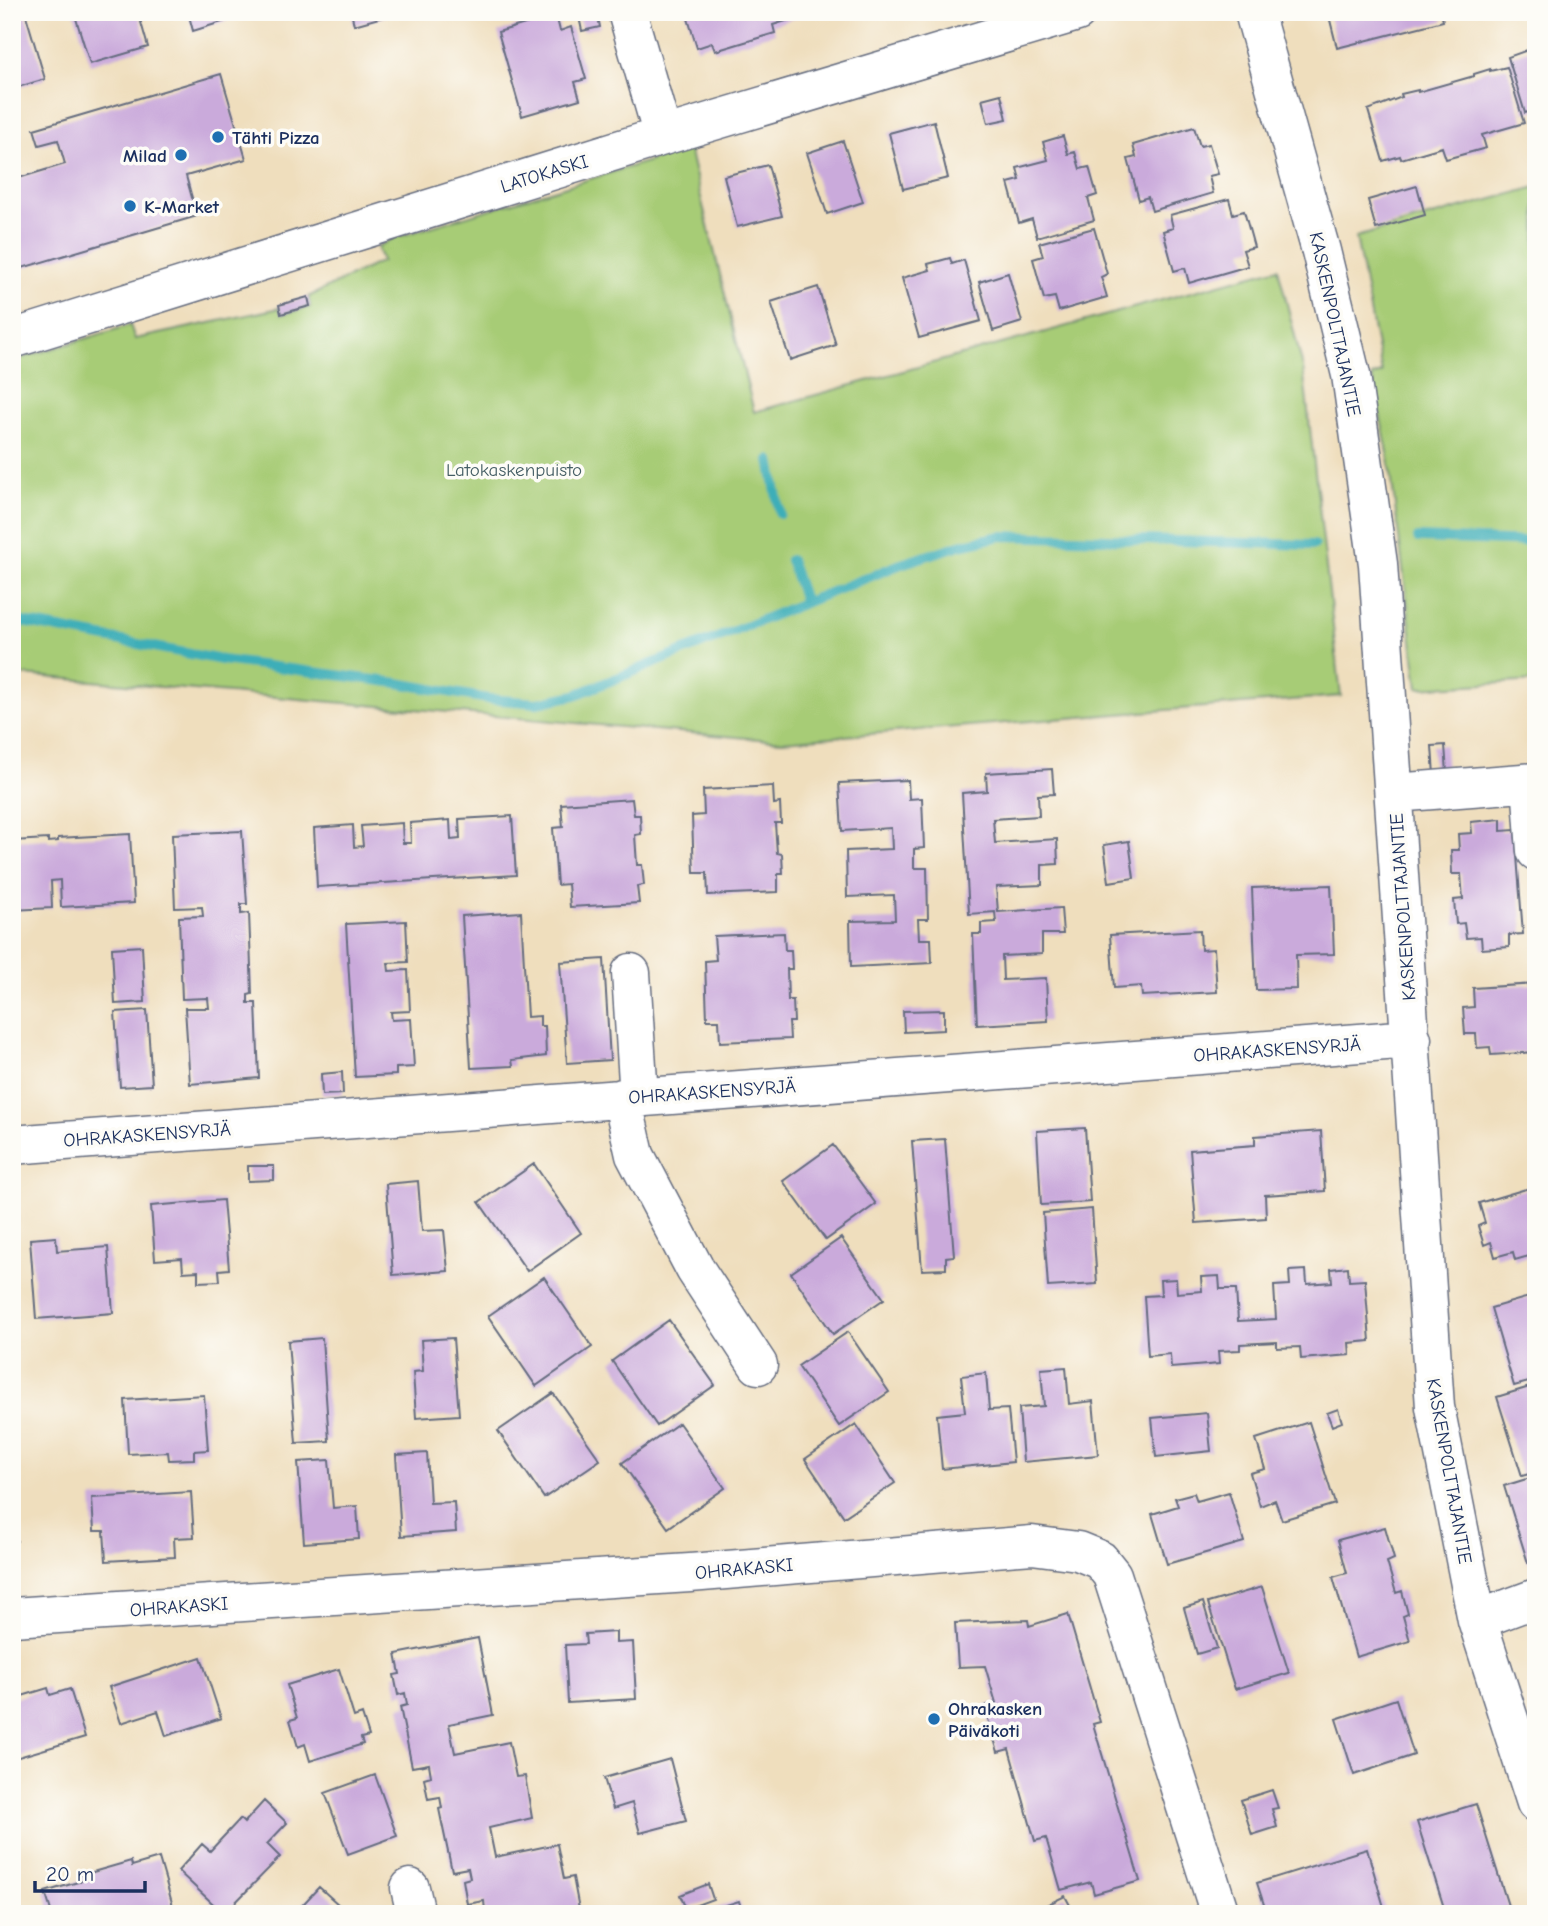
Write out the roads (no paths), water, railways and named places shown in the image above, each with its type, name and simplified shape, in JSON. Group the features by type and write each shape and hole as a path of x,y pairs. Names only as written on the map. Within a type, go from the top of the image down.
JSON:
{"street":[{"path":"627,12 663,136"},
{"name":"LATOKASKI","path":"12,339 663,136 1077,12"},
{"name":"KASKENPOLTTAJANTIE","path":"1254,12 1321,251 1351,374 1378,564 1435,1407 1477,1620 1536,1803"},
{"path":"1394,793 1533,783 1536,851"},
{"path":"631,973 631,1098 635,1155 695,1269 758,1365"},
{"name":"OHRAKASKENSYRJÄ","path":"12,1144 1412,1039"},
{"name":"OHRAKASKI","path":"12,1617 690,1573 1032,1545 1078,1551 1100,1560 1112,1575 1220,1914"},
{"path":"1477,1620 1536,1598"}],"waterway":[{"path":"770,460 780,514"},
{"path":"12,620 222,660 398,683 488,699 537,703 575,695 901,564 960,545 1001,536 1314,545"},
{"path":"1418,538 1536,542"},
{"path":"790,560 805,603"}],"place":[{"name":"Tähti Pizza","path":"218,137"},
{"name":"Milad","path":"181,155"},
{"name":"K-Market","path":"130,206"},
{"name":"Ohrakasken Päiväkoti","path":"934,1719"}],"park label":[{"name":"Latokaskenpuisto","path":"514,469"}]}
